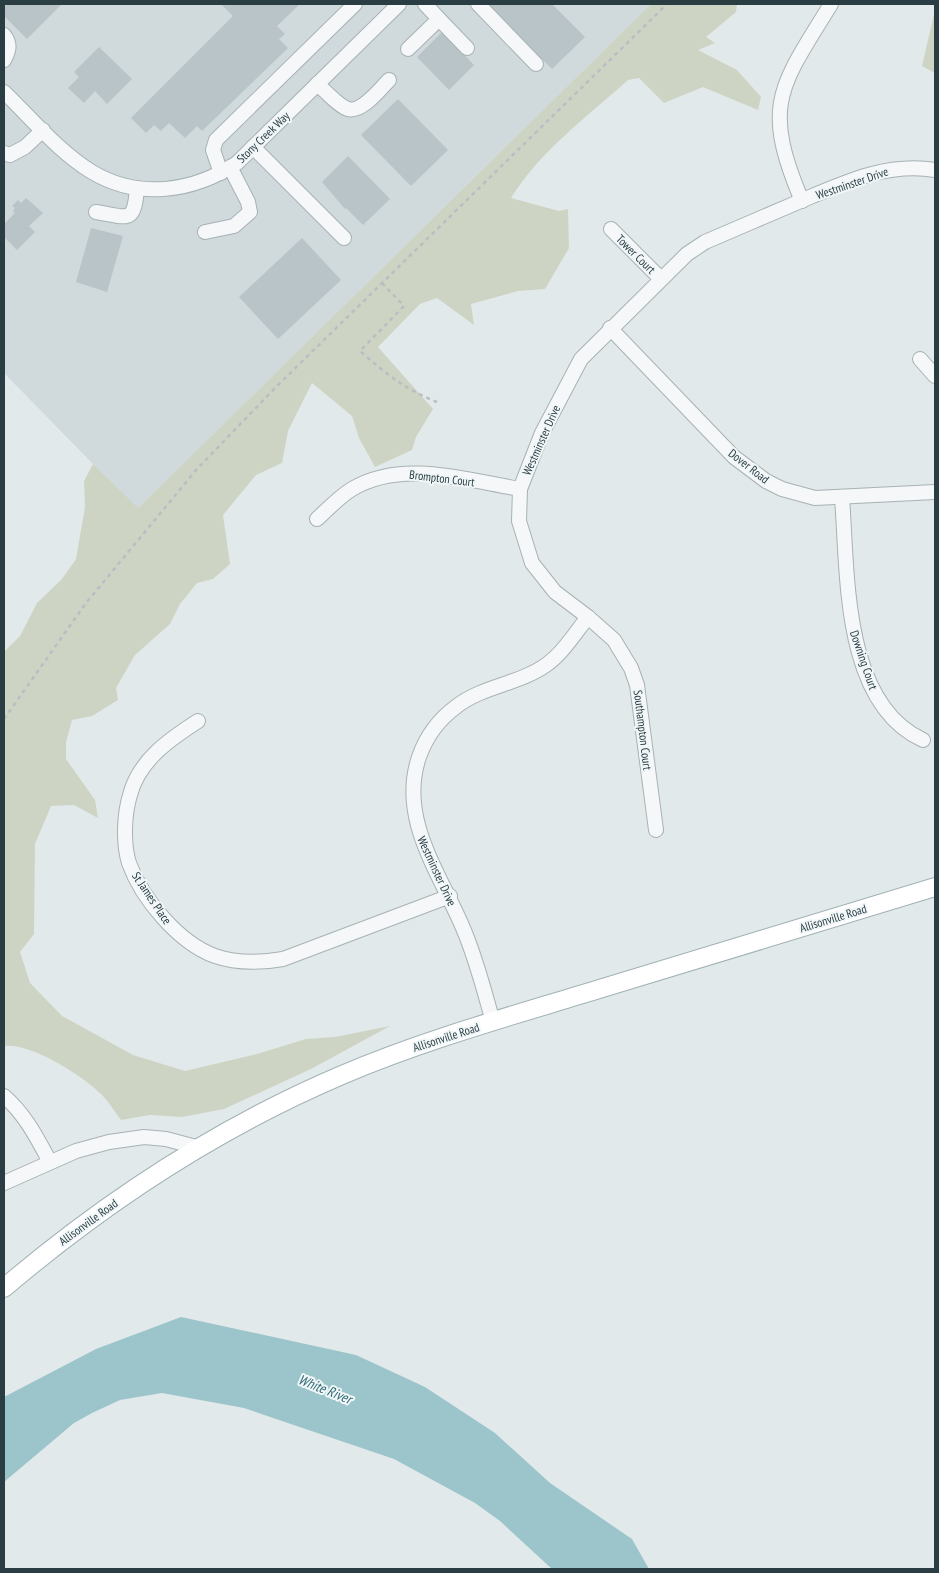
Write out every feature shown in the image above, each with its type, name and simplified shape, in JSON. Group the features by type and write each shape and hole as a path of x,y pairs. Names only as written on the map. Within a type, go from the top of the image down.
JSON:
{"main road":[{"name":"Allisonville Road","path":"4,1288 94,1217 200,1148 260,1114 340,1076 412,1048 493,1022 935,887"}],"street":[{"path":"206,232 234,226 250,212 248,202 213,150 216,140 355,4"},
{"path":"425,4 467,48"},
{"path":"478,4 536,64"},
{"path":"802,201 783,151 778,124 780,104 784,86 795,62 831,4"},
{"name":"Stony Creek Way","path":"4,92 68,153 91,171 105,179 137,188 160,190 183,188 226,170 253,147 395,5"},
{"path":"408,49 439,19"},
{"path":"4,35 8,39 9,51 4,60"},
{"path":"317,84 348,109 355,109 363,105 389,80"},
{"path":"4,153 10,155 18,151 43,130"},
{"path":"253,147 344,238"},
{"name":"Westminster Drive","path":"493,1022 470,944 450,896 424,847 414,816 414,781 423,748 433,730 457,706 545,666 561,651 588,617 555,592 532,563 519,521 520,489 542,433 580,359 687,254 705,242 873,173 897,168 935,170"},
{"path":"96,212 125,217 132,214 136,209 137,188"},
{"name":"Tower Court","path":"611,229 661,279"},
{"name":"Dover Road","path":"610,328 734,457 751,472 782,489 815,498 935,492"},
{"path":"920,359 935,376"},
{"name":"Brompton Court","path":"317,520 351,490 386,475 423,474 520,489"},
{"name":"Downing Court","path":"842,498 853,627 862,659 876,694 888,712 908,733 923,740"},
{"name":"Southampton Court","path":"588,617 614,640 631,668 637,685 656,830"},
{"name":"St James Place","path":"198,721 174,737 154,754 138,776 130,794 126,819 129,862 136,879 160,913 185,939 214,956 228,960 249,963 274,960 332,941 450,896"},
{"path":"4,1096 17,1107 27,1121 50,1162"},
{"path":"4,1182 76,1151 109,1142 144,1137 166,1138 200,1148"}],"path":[{"path":"4,719 86,602 159,512 237,426 666,4"},
{"path":"382,283 404,306 360,351 392,380 415,394 437,402"}],"shaded area":[{"path":"4,4 651,4 137,509 4,373"}],"green space":[{"path":"651,4 737,4 736,12 706,37 715,43 698,50 737,70 761,97 758,110 703,87 664,103 639,78 628,80 581,121 550,149 511,198 559,211 568,209 569,248 545,289 518,291 471,304 474,325 437,298 420,304 378,347 433,409 416,437 412,450 375,467 359,438 352,416 312,383 288,431 282,463 256,475 223,515 230,564 213,579 197,583 180,604 170,624 135,655 116,688 118,700 92,716 72,720 66,742 66,759 95,800 98,818 74,805 51,806 35,844 34,934 20,952 30,983 62,1016 133,1055 185,1071 257,1054 306,1039 335,1037 390,1026 311,1069 224,1109 182,1117 150,1115 121,1120 102,1095 70,1070 42,1055 15,1046 4,1046 4,652 20,636 37,603 62,579 76,559 85,507 84,481 93,464 138,508"},
{"path":"935,10 935,73 922,66"}],"water":[{"name":"White River","path":"181,1317 356,1355 425,1387 495,1433 550,1483 632,1539 649,1569 552,1569 500,1521 475,1503 394,1459 244,1408 162,1393 120,1400 74,1423 4,1482 4,1397 96,1349"}],"building":[{"path":"7,4 62,4 27,39 4,16 4,7"},
{"path":"221,4 300,4 277,26 285,34 279,39 288,48 202,131 197,126 185,138 169,123 161,131 154,125 146,133 131,118 233,16"},
{"path":"488,4 552,4 585,37 552,69"},
{"path":"442,32 474,65 449,90 417,57"},
{"path":"99,47 132,79 107,104 95,91 84,103 68,88 79,77 74,72"},
{"path":"398,99 448,150 411,186 361,135"},
{"path":"348,156 390,199 363,225 345,209 322,182"},
{"path":"26,198 43,213 29,226 35,232 17,250 4,237 4,224 15,213 13,211 15,208 12,206 18,200 21,203"},
{"path":"91,228 123,236 107,292 76,282"},
{"path":"302,238 341,280 278,339 239,297"}]}
